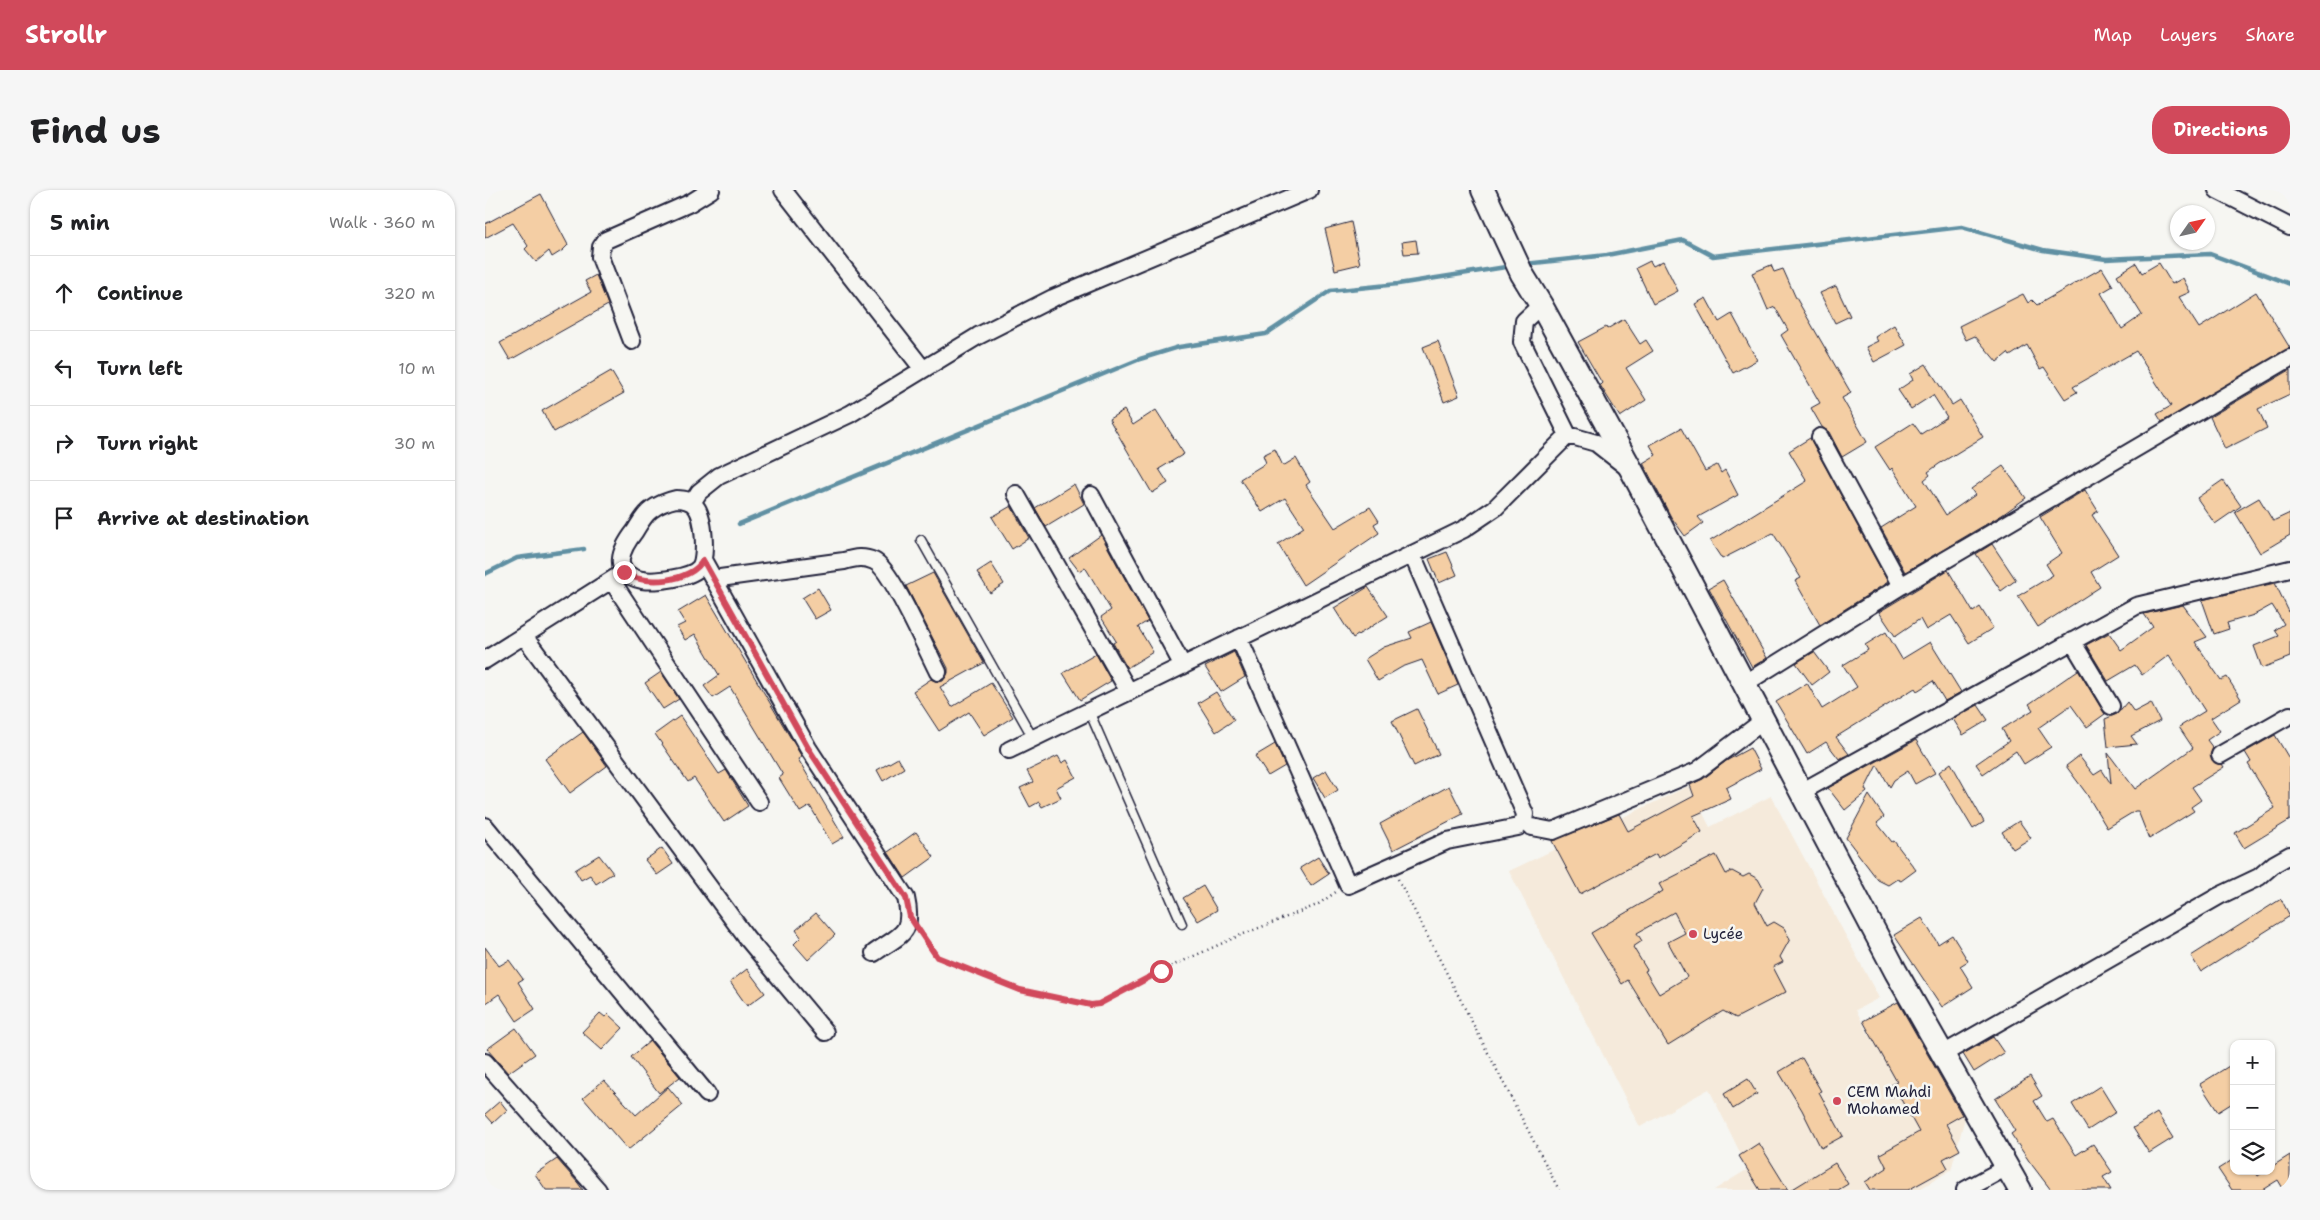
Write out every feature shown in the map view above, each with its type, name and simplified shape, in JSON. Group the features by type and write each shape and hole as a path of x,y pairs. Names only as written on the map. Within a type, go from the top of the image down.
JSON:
{"street":[{"path":"631,341 601,257 601,247 606,240 690,203 711,190"},
{"path":"783,190 922,368"},
{"path":"692,503 704,488 719,476 850,414 922,368 978,336 1053,298 1309,190"},
{"path":"1483,190 1519,266 1632,471 1896,972 2020,1190"},
{"path":"2217,190 2290,227"},
{"path":"1541,305 1523,321 1522,342 1568,435 1596,444 1632,471"},
{"path":"1744,684 1901,586 2290,358"},
{"path":"1009,750 1464,529 1495,508 1568,435"},
{"path":"1820,437 1901,586"},
{"path":"1016,494 1129,692"},
{"path":"1091,495 1183,666"},
{"path":"759,802 618,576 621,553 644,517 667,501 685,499 692,503 700,515 703,560 713,579 808,748 906,898 910,917 905,930 874,953"},
{"path":"1239,638 1348,885 1447,841 1518,827 1523,821 1525,814 1412,554"},
{"path":"713,579 844,561 859,556 876,561 888,575 938,672"},
{"path":"485,660 618,576 646,581 684,576 696,571 703,560"},
{"path":"1801,792 2135,606 2290,569"},
{"path":"524,636 746,937 825,1032"},
{"path":"2072,641 2111,706"},
{"path":"2220,755 2290,715"},
{"path":"1532,827 1553,830 1697,771 1763,721"},
{"path":"485,826 707,1094"},
{"path":"1943,1054 2219,896 2259,876 2274,864 2290,855"},
{"path":"485,1062 598,1190"},
{"path":"1965,1190 2007,1167"}],"lane":[{"path":"921,540 1033,738"},
{"path":"1089,711 1182,924"}],"path":[{"path":"1391,866 1559,1190"},
{"path":"910,917 937,957 1020,990 1091,1005 1099,1004 1161,971 1227,940 1317,905 1348,885"}],"shaded area":[{"name":"Lycée","path":"1689,786 1710,827 1771,796 1879,998 1856,1010 1869,1035 1907,1013 1966,1114 1951,1170 1918,1190 1714,1190 1748,1169 1709,1089 1640,1127 1509,871"}],"building":[{"path":"541,194 568,245 563,250 552,257 549,251 536,262 525,249 528,246 513,223 485,238 485,224"},
{"path":"1351,222 1360,264 1335,270 1325,229"},
{"path":"1416,240 1418,253 1404,254 1402,242"},
{"path":"1650,261 1653,266 1663,261 1678,291 1653,304 1636,268"},
{"path":"2136,263 2142,273 2159,263 2172,284 2183,278 2190,292 2179,297 2199,328 2256,292 2290,348 2162,422 2157,414 2171,406 2136,351 2073,387 2077,392 2065,399 2044,367 2040,369 2027,345 2010,356 2008,353 1997,362 1975,336 1966,340 1959,326 2023,294 2028,303 2032,300 2037,305 2102,268 2113,286 2101,293 2122,329 2142,315 2117,275"},
{"path":"1771,265 1774,272 1783,269 1795,296 1851,393 1842,398 1867,442 1842,457 1829,432 1822,427 1811,408 1820,403 1781,335 1788,330 1775,307 1768,310 1752,273"},
{"path":"596,275 608,305 510,360 500,343 591,292 585,281"},
{"path":"1836,286 1850,316 1835,323 1820,293"},
{"path":"1706,298 1719,322 1732,314 1757,360 1733,373 1695,304"},
{"path":"1624,319 1640,344 1646,340 1653,351 1626,368 1646,400 1620,417 1600,385 1602,383 1578,342"},
{"path":"1894,325 1906,345 1874,362 1866,347 1878,341 1875,337"},
{"path":"1438,341 1459,396 1444,402 1423,347"},
{"path":"1926,364 1952,405 1960,400 1983,437 1928,472 1930,475 1924,480 1946,515 1975,495 1971,489 2003,466 2026,498 2002,515 1905,572 1881,528 1916,506 1892,468 1890,470 1875,447 1913,423 1921,434 1947,417 1933,395 1911,409 1898,390 1913,380 1910,374"},
{"path":"2290,370 2290,394 2258,409 2267,428 2225,449 2210,417"},
{"path":"611,371 624,393 554,432 542,411"},
{"path":"1124,410 1133,425 1156,410 1184,454 1159,469 1168,483 1152,493 1109,419"},
{"path":"1681,428 1705,471 1717,465 1721,473 1725,470 1738,495 1698,517 1703,523 1685,536 1671,517 1643,463 1656,455 1650,445"},
{"path":"1810,438 1888,582 1820,625 1795,581 1801,578 1773,533 1722,559 1710,541 1807,481 1789,451"},
{"path":"1275,449 1283,466 1296,458 1310,482 1306,485 1335,528 1370,507 1379,521 1374,524 1379,533 1303,585 1278,544 1304,527 1285,498 1262,512 1240,479 1266,463 1263,455"},
{"path":"2223,480 2241,506 2215,524 2197,498"},
{"path":"1074,484 1084,504 1046,527 1035,508"},
{"path":"2085,490 2098,511 2092,515 2118,555 2091,572 2100,587 2038,627 2018,596 2053,575 2046,564 2062,553 2040,517"},
{"path":"2259,498 2273,521 2290,513 2290,535 2260,553 2235,512"},
{"path":"1011,506 1029,538 1012,549 992,517"},
{"path":"1101,535 1148,621 1138,627 1153,652 1127,668 1113,643 1116,641 1101,617 1111,610 1085,567 1079,571 1069,558"},
{"path":"1992,544 2016,580 2001,591 1976,554"},
{"path":"1447,552 1457,575 1439,583 1429,559"},
{"path":"991,563 1004,584 990,593 977,572"},
{"path":"1948,570 1973,612 1980,607 1993,628 1969,643 1951,615 1926,630 1920,619 1895,636 1879,612"},
{"path":"933,573 984,663 940,687 952,707 991,683 1013,717 984,735 969,712 939,731 913,691 931,679 937,682 943,681 948,673 948,668 906,586"},
{"path":"1723,580 1767,658 1752,667 1709,588"},
{"path":"2275,583 2290,614 2290,657 2262,668 2254,646 2279,636 2275,630 2284,624 2272,605 2254,615 2227,623 2229,629 2214,634 2202,600"},
{"path":"1368,587 1388,616 1353,638 1334,608"},
{"path":"818,588 831,610 815,619 802,598"},
{"path":"706,595 802,757 798,759 844,837 832,844 810,806 800,812 779,778 783,775 730,687 713,698 704,686 719,675 695,634 685,640 677,627 685,623 678,612"},
{"path":"2183,605 2207,637 2195,642 2221,680 2227,677 2241,699 2211,718 2220,731 2207,740 2213,748 2210,755 2215,763 2222,764 2224,767 2192,787 2201,800 2191,807 2194,811 2149,839 2138,811 2107,828 2086,793 2066,766 2079,756 2094,775 2102,770 2111,784 2108,753 2135,789 2193,748 2179,727 2205,711 2169,655 2142,675 2135,665 2108,681 2086,645 2109,633 2121,650 2153,627 2144,614"},
{"path":"1431,622 1458,685 1438,694 1422,660 1402,667 1378,681 1365,659 1384,647 1412,638 1409,632"},
{"path":"1886,632 1902,659 1930,642 1961,692 1945,701 1933,681 1917,691 1915,688 1836,737 1849,754 1839,759 1826,742 1807,754 1776,702 1807,683 1822,709 1857,687 1843,665 1868,650 1865,645"},
{"path":"1234,652 1245,677 1221,692 1205,667"},
{"path":"1814,652 1829,672 1812,685 1796,663"},
{"path":"1096,654 1111,681 1080,700 1063,673"},
{"path":"2078,670 2105,714 2087,727 2071,705 2038,728 2051,747 2024,764 2016,751 1983,774 1976,764 2009,741 2002,729 2033,710 2029,704"},
{"path":"661,672 679,699 663,709 645,683"},
{"path":"1216,692 1234,720 1216,732 1198,703"},
{"path":"2127,702 2134,712 2151,703 2160,721 2131,736 2137,744 2108,747 2105,719 2117,714"},
{"path":"1978,705 1988,720 1963,735 1953,719"},
{"path":"1417,709 1439,754 1414,766 1392,721"},
{"path":"680,716 719,774 726,770 748,806 724,822 694,778 688,782 655,734"},
{"path":"583,732 607,766 570,793 545,759"},
{"path":"2275,735 2290,760 2290,820 2244,848 2235,833 2275,808 2248,764 2251,762 2245,752"},
{"path":"1916,740 1935,773 1915,784 1908,771 1894,780 1890,787 1877,765 1865,789 1867,792 1845,810 1828,788"},
{"path":"1275,744 1285,766 1268,776 1255,756"},
{"path":"1750,748 1761,769 1726,788 1731,799 1693,816 1702,832 1658,858 1656,854 1580,894 1552,841 1619,814 1628,831 1694,796 1690,785 1703,779 1726,761"},
{"path":"1058,756 1062,763 1067,760 1076,777 1056,788 1061,798 1042,807 1039,802 1030,807 1020,788 1033,782 1027,771"},
{"path":"898,758 904,768 883,781 877,770"},
{"path":"1951,763 1984,822 1973,829 1939,772"},
{"path":"1326,770 1338,790 1325,798 1313,778"},
{"path":"1449,786 1463,814 1393,850 1380,824"},
{"path":"1869,795 1884,817 1877,823 1892,842 1894,841 1916,870 1901,881 1897,879 1888,885 1878,880 1846,838"},
{"path":"2019,821 2031,838 2013,849 2002,832"},
{"path":"916,832 934,857 905,878 888,852"},
{"path":"662,848 673,864 657,875 645,860"},
{"path":"599,855 613,873 596,884 590,875 581,880 575,870"},
{"path":"1716,855 1726,874 1732,871 1743,877 1749,874 1758,879 1763,888 1755,903 1767,926 1774,922 1784,928 1790,939 1780,957 1783,962 1773,967 1786,992 1736,1018 1723,1011 1668,1045 1628,980 1622,984 1591,933 1663,891 1659,884","holes":["1674,912 1685,933 1668,942 1687,977 1659,994 1633,947 1642,941 1637,933"]},
{"path":"1318,857 1329,874 1311,886 1300,868"},
{"path":"1203,886 1217,910 1198,921 1183,898"},
{"path":"2281,899 2290,916 2201,972 2191,956"},
{"path":"816,913 835,935 808,960 794,944 801,937 796,930"},
{"path":"1922,918 1938,944 1952,935 1968,961 1960,966 1973,987 1942,1007 1894,935"},
{"path":"485,947 499,966 509,960 523,979 518,982 535,1009 517,1021 499,994 485,1004"},
{"path":"747,969 765,993 747,1006 730,982"},
{"path":"1898,1002 1962,1115 1946,1124 1960,1150 1943,1159 1948,1168 1908,1190 1870,1190 1865,1182 1887,1168 1880,1154 1919,1132 1898,1094 1890,1098 1885,1088 1897,1082 1863,1021"},
{"path":"600,1013 605,1017 608,1014 623,1028 602,1050 582,1032"},
{"path":"516,1028 535,1054 508,1073 487,1049"},
{"path":"1993,1037 2004,1053 1974,1072 1963,1054"},
{"path":"650,1041 680,1077 659,1093 631,1057"},
{"path":"1802,1058 1843,1136 1821,1148 1802,1110 1779,1072"},
{"path":"2230,1065 2230,1104 2218,1112 2200,1084"},
{"path":"2030,1076 2042,1096 2034,1101 2047,1122 2053,1119 2076,1155 2093,1144 2112,1172 2103,1177 2111,1190 2051,1190 2029,1161 2011,1134 2015,1131 1995,1099"},
{"path":"1748,1079 1757,1094 1733,1109 1724,1094"},
{"path":"604,1080 636,1115 668,1087 683,1105 628,1150 583,1098"},
{"path":"2100,1086 2116,1112 2088,1130 2072,1104"},
{"path":"500,1101 507,1110 493,1123 485,1114"},
{"path":"2157,1113 2173,1138 2149,1153 2133,1128"},
{"path":"1759,1143 1788,1190 1760,1190 1739,1156"},
{"path":"2290,1155 2290,1190 2284,1190 2278,1180 2262,1190 2232,1190 2218,1169 2230,1162 2230,1175 2275,1175 2275,1164"},
{"path":"557,1159 583,1190 546,1190 535,1174"},
{"path":"1835,1163 1848,1184 1838,1190 1791,1190"}],"waterway":[{"path":"1525,264 1607,255 1683,240 1713,256 1962,227 2043,250 2106,259 2210,254 2290,284"},
{"path":"739,524 1140,359 1179,347 1266,334 1330,291 1398,284 1512,266"},
{"path":"485,574 517,558 584,549"}],"place":[{"name":"Lycée","path":"1693,934"},
{"name":"CEM Mahdi Mohamed","path":"1837,1101"}],"route":[{"path":"624,572 632,578 646,581 684,576 696,571 701,566 703,560 808,748 906,898 910,917 937,957 1020,990 1091,1005 1109,1000 1161,971"}]}
